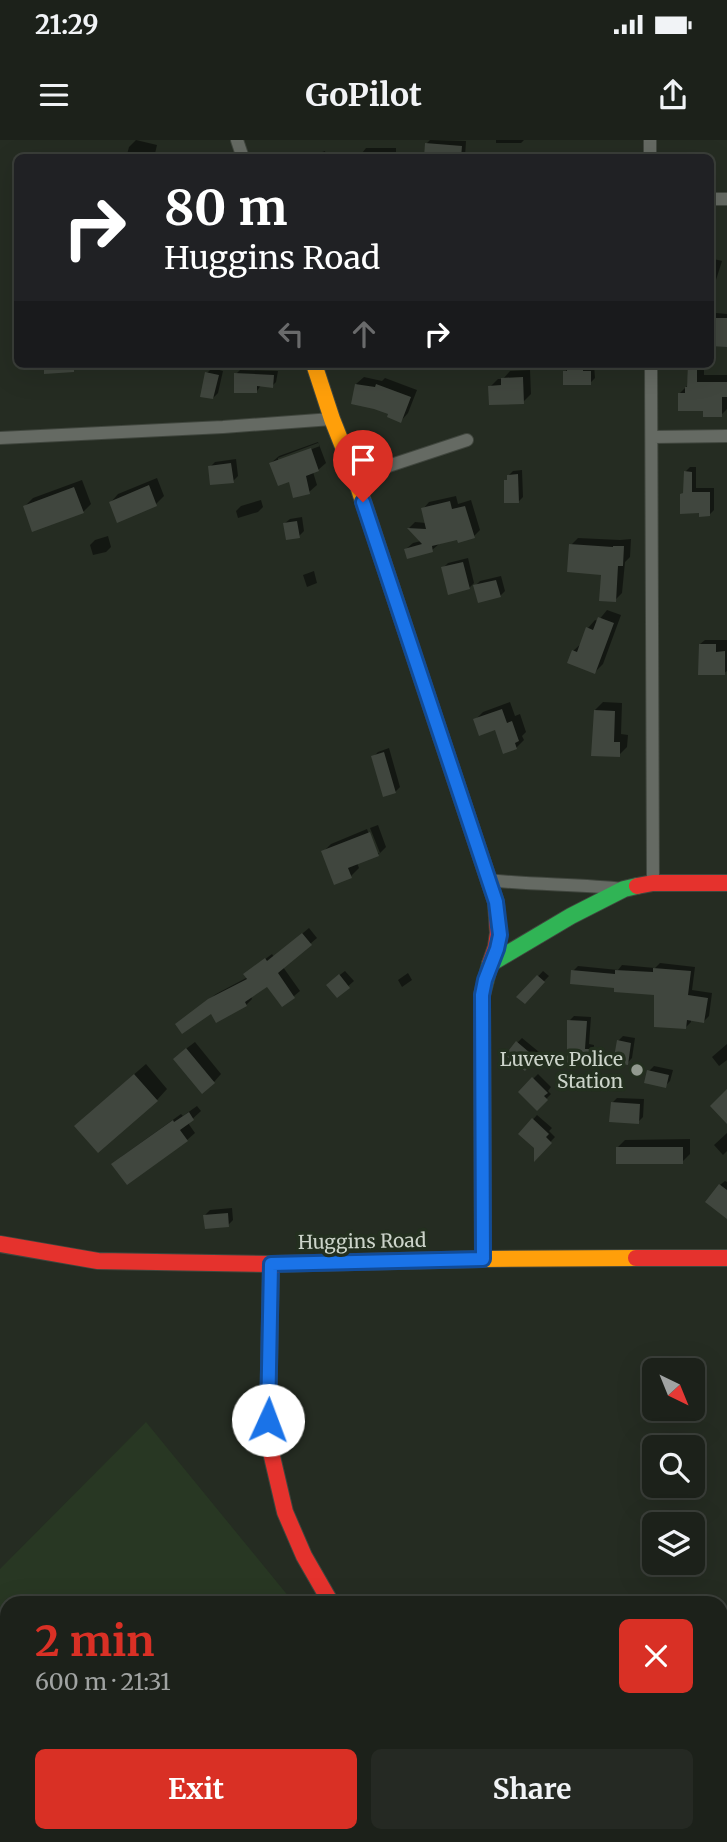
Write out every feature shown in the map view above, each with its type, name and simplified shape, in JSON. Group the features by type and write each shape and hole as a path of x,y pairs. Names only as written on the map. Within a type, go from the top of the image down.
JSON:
{"street":[{"path":"315,368 355,477 496,902 500,935 482,995 483,1259"},
{"path":"651,368 653,883"},
{"path":"0,438 332,419"},
{"path":"652,437 727,436"},
{"path":"355,477 467,440"},
{"path":"488,880 624,889"},
{"path":"490,964 571,916 624,889 653,883 727,883"},
{"name":"Huggins Road","path":"0,1244 99,1261 271,1264 483,1259 727,1258"},
{"path":"271,1264 268,1420 270,1448 285,1513 304,1556 327,1596"}],"shaded area":[{"path":"146,1422 288,1596 0,1596 0,1569"}],"building":[{"path":"425,143 462,146 461,154 424,154"},
{"path":"714,318 727,318 727,347 714,346"},
{"path":"44,368 74,368 74,372 44,374"},
{"path":"567,368 583,368 583,371 591,371 591,385 563,385 563,371 567,371"},
{"path":"688,368 697,368 697,382 727,382 727,397 722,397 722,417 703,417 703,411 678,411 678,393 685,393"},
{"path":"205,372 219,375 213,399 200,397"},
{"path":"234,373 274,375 273,388 257,386 257,393 234,393"},
{"path":"523,377 524,404 489,405 488,386 501,385 501,378"},
{"path":"355,384 375,387 376,384 411,397 401,423 387,417 388,414 351,404"},
{"path":"311,448 319,471 306,476 310,494 293,498 289,482 278,486 269,463"},
{"path":"231,463 234,483 210,485 208,466"},
{"path":"684,471 692,472 692,492 710,492 710,516 699,517 699,513 680,514"},
{"path":"518,474 519,503 504,503 504,480 507,480 507,475"},
{"path":"149,485 157,506 117,523 109,502"},
{"path":"74,487 84,513 32,532 23,506"},
{"path":"450,501 452,509 465,506 475,538 432,546 433,552 407,559 404,549 422,544 407,528 426,529 421,508"},
{"path":"297,521 300,538 286,540 283,523"},
{"path":"569,544 624,546 623,566 618,566 616,602 599,601 601,575 567,572"},
{"path":"463,562 470,589 448,595 441,567"},
{"path":"496,580 501,597 478,603 473,585"},
{"path":"598,617 614,623 595,674 567,663 572,650 577,652 586,627 593,630"},
{"path":"699,644 716,644 716,652 725,651 725,675 698,675"},
{"path":"502,709 507,723 512,721 519,741 515,743 517,749 503,754 495,730 479,736 473,719"},
{"path":"594,710 615,711 614,742 620,742 620,757 591,756"},
{"path":"384,752 396,793 383,797 371,756"},
{"path":"370,832 379,856 348,868 352,878 334,885 321,851"},
{"path":"302,933 312,945 278,973 295,998 282,1007 267,987 245,1002 247,1006 216,1023 211,1014 182,1034 175,1024 208,999 247,979 243,974 265,958 267,961"},
{"path":"653,968 691,971 688,995 708,998 704,1023 687,1020 686,1029 654,1027 654,995 614,992 614,988 570,984 571,970 615,974 615,970 653,972"},
{"path":"339,974 350,988 337,998 326,985"},
{"path":"537,975 545,982 525,1004 516,997"},
{"path":"567,1020 587,1021 585,1049 590,1049 589,1065 567,1064"},
{"path":"617,1040 631,1043 628,1065 613,1063"},
{"path":"516,1041 536,1058 525,1071 505,1055"},
{"path":"186,1048 215,1083 202,1094 173,1059"},
{"path":"647,1070 669,1075 666,1088 644,1083"},
{"path":"134,1074 158,1101 98,1153 74,1126"},
{"path":"532,1077 548,1093 544,1096 548,1100 537,1111 518,1092"},
{"path":"727,1089 727,1124 710,1106"},
{"path":"611,1102 640,1104 639,1124 609,1122"},
{"path":"189,1112 194,1120 180,1130 188,1141 127,1185 111,1164 173,1120 174,1122"},
{"path":"532,1118 549,1134 546,1137 552,1143 534,1162 534,1148 518,1134"},
{"path":"616,1147 683,1147 683,1164 616,1164"},
{"path":"719,1184 727,1190 727,1219 705,1202"},
{"path":"228,1213 229,1227 205,1229 203,1215"}],"traffic: fast":[{"path":"483,1259 482,995 490,964 571,916 624,889 637,886"}],"traffic: slow":[{"path":"315,368 355,477 441,737"},
{"path":"271,1264 636,1258"}],"traffic: jam":[{"path":"441,737 496,902 498,933 490,964"},
{"path":"637,886 653,883 727,883"},
{"path":"0,1244 98,1261 271,1264"},
{"path":"636,1258 727,1258"},
{"path":"271,1264 268,1420 270,1448 285,1512 304,1556 327,1596"}],"place":[{"name":"Luveve Police Station","path":"637,1070"}],"route":[{"path":"268,1420 271,1264 483,1259 482,995 500,935 496,902 363,502"}]}
